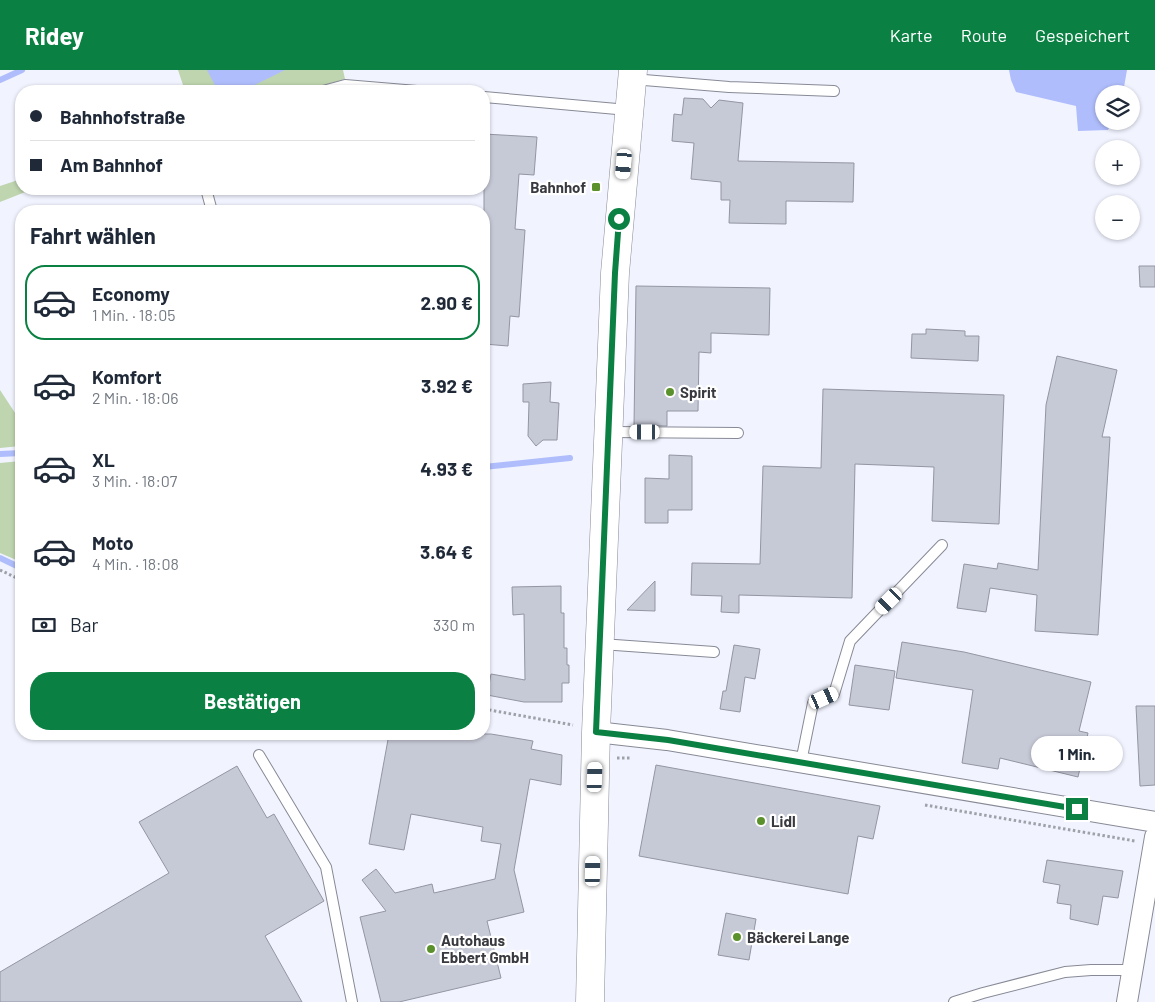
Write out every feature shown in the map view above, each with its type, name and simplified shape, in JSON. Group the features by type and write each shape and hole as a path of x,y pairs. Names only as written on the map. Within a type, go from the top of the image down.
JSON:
{"main road":[{"path":"590,1002 586,729 600,644 615,273 632,74"}],"street":[{"path":"586,729 668,740 1155,822"},
{"path":"1126,1002 1155,837"}],"lane":[{"path":"632,74 729,87 834,91"},
{"path":"490,98 629,110"},
{"path":"609,432 738,433"},
{"path":"800,762 813,703 834,694 850,641 942,545"},
{"path":"600,644 714,652"},
{"path":"259,755 326,867 352,1002"},
{"path":"954,1002 1065,972 1132,970"}],"path":[{"path":"0,570 15,577"},
{"path":"490,710 586,729"}],"green space":[{"path":"178,70 343,70 345,79 324,85 183,85"},
{"path":"15,181 15,195 18,195 0,202 0,186"},
{"path":"0,390 15,413 15,447 0,448"},
{"path":"15,462 15,559 0,553 0,463"}],"water":[{"path":"207,70 285,70 254,85 215,85"},
{"path":"1009,70 1127,70 1124,85 1095,85 1095,130 1108,130 1078,131 1076,106 1016,92"}],"building":[{"path":"684,98 703,99 711,108 719,100 743,103 738,161 854,163 853,202 786,201 786,224 729,223 730,200 721,200 721,182 691,179 694,143 672,141 674,114 682,115"},
{"path":"490,134 537,137 534,175 519,174 515,229 525,230 519,317 510,316 508,346 490,344 490,205 484,205 484,195 490,195"},
{"path":"1139,266 1155,266 1155,287 1140,287"},
{"path":"636,286 770,288 769,335 711,333 711,353 699,352 698,411 667,411 667,426 634,425"},
{"path":"926,329 965,331 965,336 979,336 978,361 911,358 912,334 926,334"},
{"path":"1057,356 1117,370 1102,437 1110,437 1098,635 1035,631 1037,595 990,588 986,612 957,608 964,564 997,569 998,563 1038,570 1046,405"},
{"path":"551,382 550,402 559,403 557,440 543,440 536,446 528,436 529,402 523,402 523,384"},
{"path":"823,389 1004,395 999,524 932,521 934,467 855,464 852,598 739,595 739,613 721,612 722,596 691,595 692,563 760,564 763,466 821,468"},
{"path":"669,455 692,456 692,510 668,510 668,523 645,523 645,478 669,479"},
{"path":"655,581 655,611 627,610"},
{"path":"561,586 561,613 564,613 564,648 567,648 567,665 569,665 569,683 562,683 562,702 524,702 490,696 491,674 525,680 524,614 513,615 512,587"},
{"path":"902,642 964,652 1091,682 1079,731 1088,733 1078,777 1000,758 998,769 962,763 973,690 896,678"},
{"path":"734,645 760,649 755,679 745,677 740,712 720,709 723,691 726,691"},
{"path":"855,665 895,671 889,710 849,705"},
{"path":"1136,706 1155,706 1155,785 1140,786"},
{"path":"491,734 533,741 531,749 562,755 561,785 530,779 514,870 524,912 487,921 501,978 399,1002 381,1002 360,917 386,911 362,880 376,869 395,893 432,884 434,893 495,879 501,844 481,841 483,827 411,814 404,850 369,844 388,740 490,740"},
{"name":"Lidl","path":"656,765 880,806 873,839 858,836 848,894 639,856"},
{"path":"237,766 267,818 274,814 324,901 265,936 302,1002 0,1002 0,972 169,873 139,822"},
{"path":"1047,860 1123,871 1118,898 1103,896 1098,925 1070,919 1071,905 1057,903 1060,885 1043,882"},
{"name":"Bäckerei Lange","path":"726,913 756,919 749,960 718,955"}],"waterway":[{"path":"0,80 22,70"},
{"path":"0,454 15,453"},
{"path":"490,466 570,458"},
{"path":"0,558 15,565"}],"place":[{"name":"Bahnhof","path":"596,187"},
{"name":"Spirit","path":"670,392"},
{"name":"Lidl","path":"761,821"},
{"name":"Bäckerei Lange","path":"737,937"},
{"name":"Autohaus Ebbert GmbH","path":"431,949"}],"route":[{"path":"619,219 615,273 596,732 668,740 1077,809"}]}
